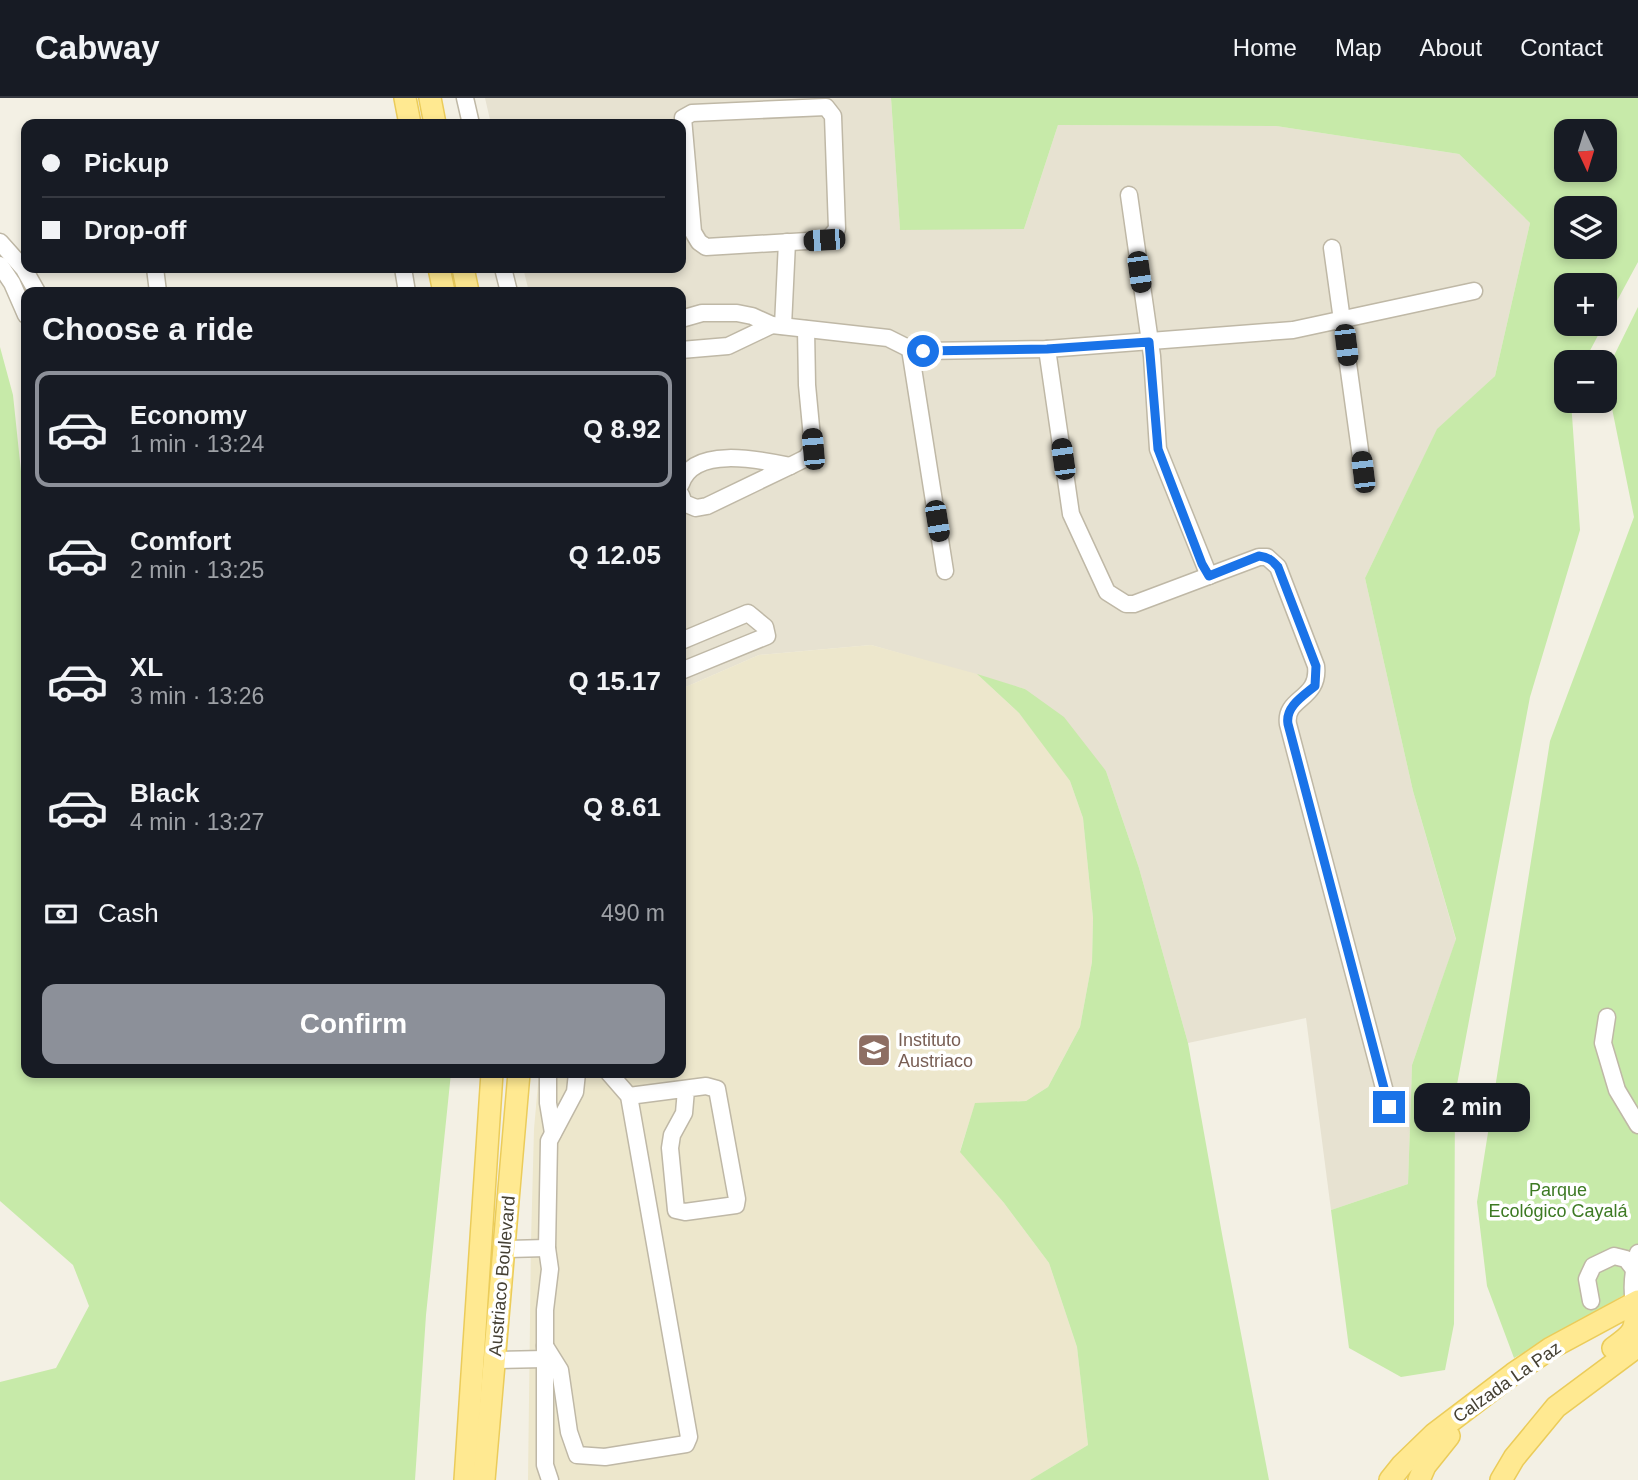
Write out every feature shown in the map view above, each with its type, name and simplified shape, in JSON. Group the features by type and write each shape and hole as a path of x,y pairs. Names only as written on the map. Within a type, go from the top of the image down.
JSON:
{"main road":[{"path":"405,98 409,119"},
{"path":"430,98 434,119"},
{"name":"Austriaco Boulevard","path":"465,1480 492,1078"},
{"name":"Austriaco Boulevard","path":"484,1480 519,1083"},
{"path":"1490,1480 1514,1458 1584,1371 1633,1332 1638,1321 1636,1303"},
{"name":"Calzada La Paz","path":"1390,1480 1434,1434 1551,1348 1636,1303"},
{"path":"1556,1407 1638,1346"},
{"path":"1419,1480 1425,1466 1476,1402"},
{"path":"1501,1480 1514,1458"}],"street":[{"path":"465,98 470,119"},
{"path":"683,119 692,113 826,107 831,110 837,229 831,237 824,240 706,247 693,232 686,152"},
{"path":"1129,195 1149,342 1158,449 1209,576"},
{"path":"0,242 21,266"},
{"path":"778,326 787,242"},
{"path":"1332,248 1363,472"},
{"path":"0,265 21,304"},
{"path":"686,318 702,313 737,313 778,326 888,338 910,349 935,352 1047,349 1293,330 1474,291"},
{"path":"686,350 729,346 778,326"},
{"path":"686,504 696,508 707,506 806,458 813,449 807,385 806,329"},
{"path":"910,349 945,570"},
{"path":"1047,349 1071,514 1107,592 1126,604 1134,604 1259,556 1268,557 1278,567 1316,666 1315,686 1290,709 1287,715 1288,724 1389,1107"},
{"path":"686,473 702,462 723,458 765,460 790,466"},
{"path":"686,639 748,613 765,627 767,636 686,669"},
{"path":"1607,1017 1603,1043 1617,1090 1638,1125"},
{"path":"548,1078 548,1103 553,1133"},
{"path":"550,1480 545,1465 545,1310 550,1269 547,1248 549,1141 575,1092 576,1078"},
{"path":"545,1352 560,1370 569,1432 577,1455 605,1457 686,1444 689,1437 629,1096 613,1078"},
{"path":"629,1096 706,1086 718,1090 736,1205 685,1212 676,1210 670,1148 672,1135 684,1113 686,1090"},
{"path":"504,1250 547,1248"},
{"path":"1591,1301 1587,1279 1593,1266 1614,1256 1636,1260 1632,1291 1636,1303"},
{"path":"495,1360 545,1352"}],"shaded area":[{"path":"485,98 891,98 900,229 1024,229 1058,125 1276,126 1459,154 1530,223 1495,376 1437,430 1365,578 1413,791 1456,940 1412,1065 1408,1184 1331,1210 1306,1018 1188,1043 1139,868 1106,771 1025,689 871,645 759,655 686,687 686,287 528,287 524,273 686,273 686,119 490,119"},
{"name":"Instituto Austriaco","path":"871,645 977,674 1019,713 1038,737 1070,781 1083,818 1093,918 1092,962 1080,1027 1048,1087 1026,1101 975,1104 960,1151 1049,1263 1077,1347 1088,1445 1030,1480 528,1480 531,1241 534,1129 539,1078 686,1078 686,687 759,655"}],"green space":[{"path":"891,98 1638,98 1638,262 1617,301 1617,273 1554,273 1554,336 1598,336 1590,350 1554,350 1554,413 1572,413 1580,530 1530,697 1455,1095 1454,1324 1445,1370 1401,1377 1349,1348 1331,1210 1408,1184 1412,1065 1456,939 1413,791 1365,578 1437,429 1495,376 1530,223 1459,154 1276,126 1058,125 1024,229 900,230"},
{"name":"Parque Ecológico Cayalá","path":"1638,307 1638,1287 1514,1358 1487,1286 1477,1202 1550,741 1634,517 1613,413 1617,413 1617,350"},
{"path":"0,347 13,395 21,471 21,1078 450,1078 426,1315 415,1480 0,1480 0,1382 56,1368 89,1306 73,1265 0,1201"},
{"path":"977,674 1025,689 1064,717 1106,771 1139,868 1188,1043 1269,1480 1030,1480 1088,1445 1077,1347 1049,1263 1004,1203 960,1152 975,1103 1026,1101 1048,1087 1080,1027 1092,962 1093,918 1083,818 1070,781 1019,713"}],"place":[{"name":"Instituto Austriaco","path":"874,1050"}],"route":[{"path":"923,351 1047,349 1149,342 1158,449 1202,564 1209,576 1259,556 1268,557 1274,562 1316,666 1315,686 1290,709 1287,715 1288,724 1389,1107"}]}
